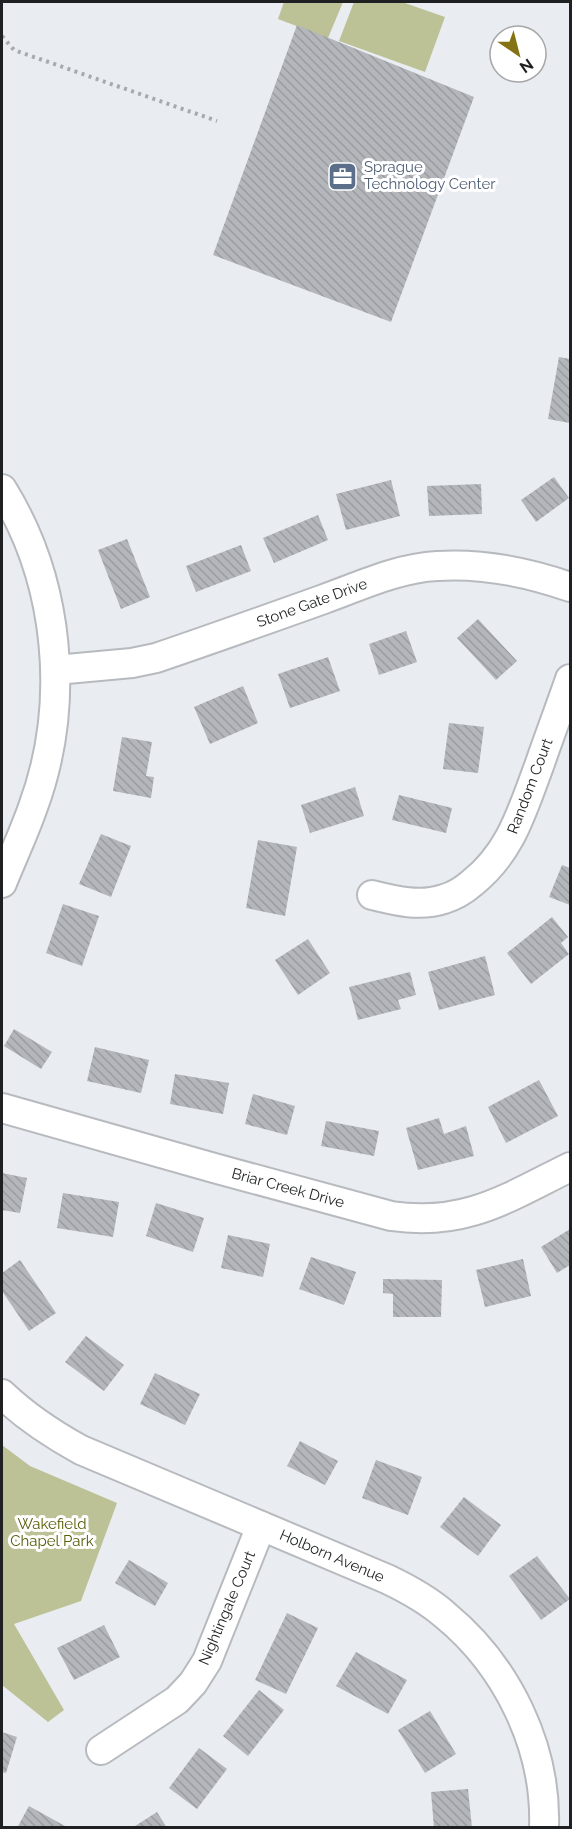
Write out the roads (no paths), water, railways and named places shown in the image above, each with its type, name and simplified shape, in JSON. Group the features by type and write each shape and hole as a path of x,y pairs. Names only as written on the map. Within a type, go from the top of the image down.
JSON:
{"street":[{"path":"2,489 28,541 43,584 52,626 56,670 54,717 47,760 34,806 2,883"},
{"name":"Stone Gate Drive","path":"56,670 132,663 156,658 393,574 434,566 476,565 512,570 547,578 570,587"},
{"name":"Random Court","path":"372,895 399,902 433,902 463,890 483,874 502,853 516,827 570,679"},
{"name":"Briar Creek Drive","path":"2,1108 214,1168 408,1218 438,1218 483,1209 570,1167"},
{"name":"Holborn Avenue","path":"2,1394 50,1433 81,1450 387,1579 414,1592 445,1615 473,1641 496,1670 515,1701 531,1738 540,1778 544,1827"},
{"name":"Nightingale Court","path":"101,1750 177,1700 193,1683 207,1661 261,1526"}],"place":[{"name":"Sprague Technology Center","path":"343,176"}],"park label":[{"name":"Wakefield Chapel Park","path":"52,1532"}]}
